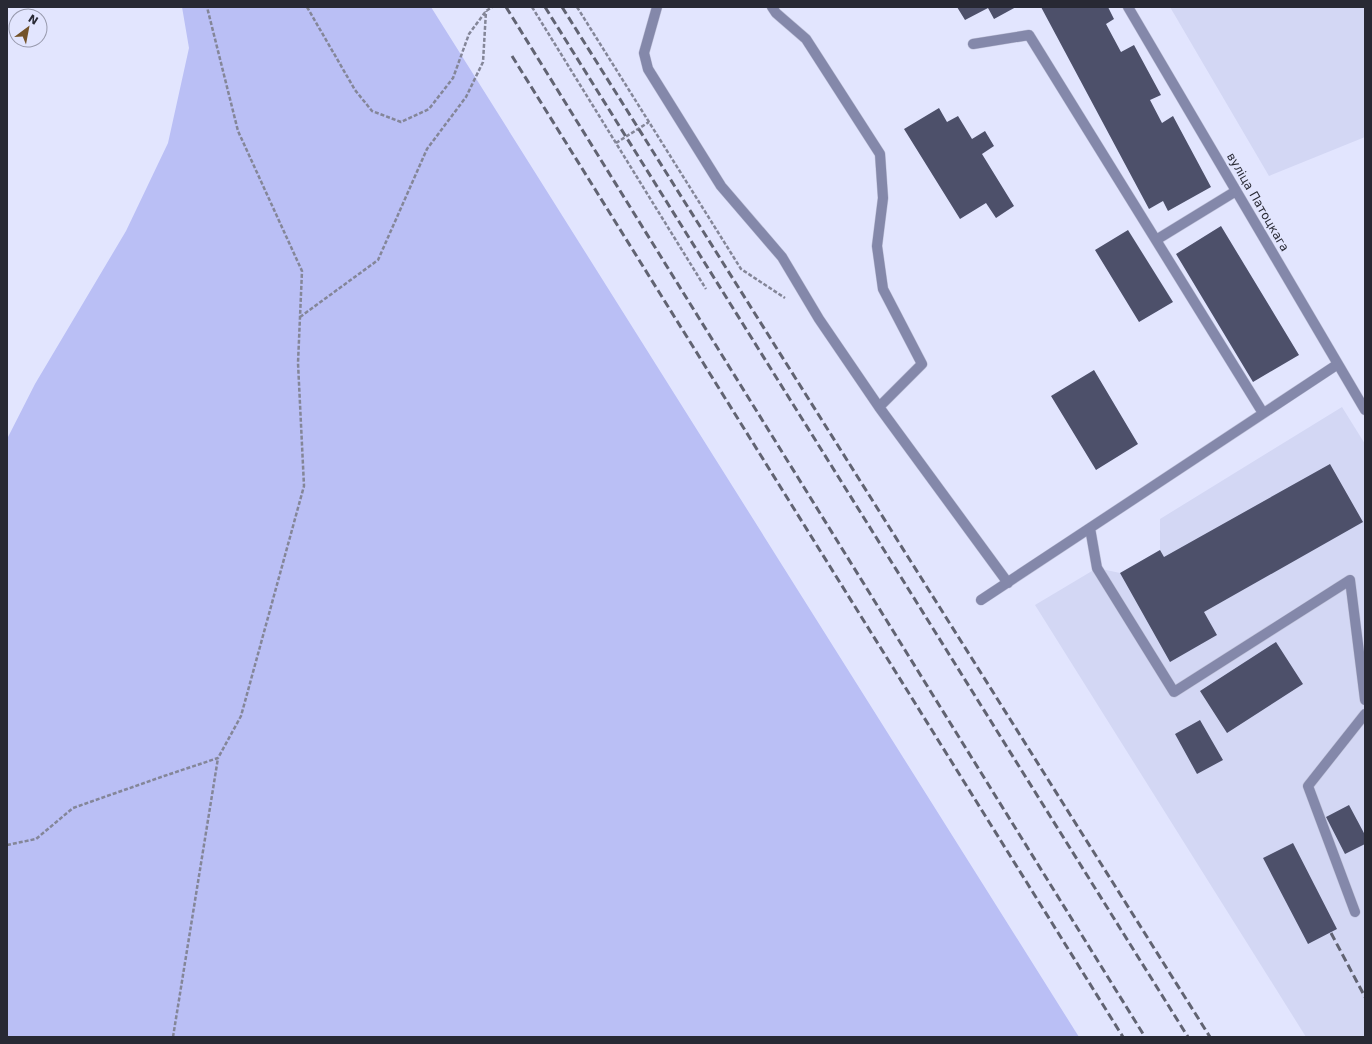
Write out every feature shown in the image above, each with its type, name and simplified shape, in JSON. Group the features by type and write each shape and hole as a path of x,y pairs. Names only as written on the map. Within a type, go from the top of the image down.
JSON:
{"street":[{"path":"657,7 644,53 648,69 720,186 782,257 819,320 879,407 1008,582"},
{"path":"772,7 776,13 806,39 880,154 883,198 877,246 883,289 922,364 879,407"},
{"name":"вуліца Патоцкага","path":"1128,7 1365,410"},
{"path":"973,44 1029,35 1263,413"},
{"path":"1156,240 1236,191"},
{"path":"981,600 1338,364"},
{"path":"1090,528 1096,568 1174,692 1350,580 1365,700"},
{"path":"1355,912 1308,786 1365,714"}],"path":[{"path":"173,1037 218,758 242,716 304,486 298,363 302,271 238,131 207,7"},
{"path":"307,7 355,90 372,111 401,122 429,110 453,78 469,34 486,11 492,7"},
{"path":"532,7 706,289"},
{"path":"577,7 741,269 786,299"},
{"path":"300,317 378,260 427,149 466,97 483,62 486,11"},
{"path":"616,143 649,122"},
{"path":"7,845 36,839 73,808 218,758"}],"shaded area":[{"path":"182,7 431,7 1079,1037 7,1037 7,439 35,384 126,231 168,143 189,48"},
{"path":"1170,7 1365,7 1365,137 1269,176"},
{"path":"1342,407 1365,444 1365,1037 1306,1037 1035,605 1097,568 1120,573 1160,550 1160,519"}],"building":[{"path":"957,7 1016,7 994,19 988,8 965,20"},
{"path":"1041,7 1108,7 1114,19 1106,24 1121,52 1134,45 1161,95 1150,100 1162,123 1173,116 1211,187 1168,211 1163,201 1149,209"},
{"path":"939,108 947,122 958,116 972,139 985,131 994,146 982,154 1014,206 996,218 986,203 960,219 904,129"},
{"path":"1221,226 1299,355 1253,382 1176,254"},
{"path":"1128,230 1173,302 1139,322 1095,250"},
{"path":"1094,370 1138,444 1096,470 1051,396"},
{"path":"1330,464 1363,522 1204,612 1217,635 1170,662 1120,573 1160,550 1164,557"},
{"path":"1276,642 1303,684 1227,733 1200,691"},
{"path":"1200,720 1223,760 1197,774 1175,734"},
{"path":"1349,805 1365,835 1365,844 1345,854 1326,817"},
{"path":"1293,843 1337,929 1308,944 1263,858"}],"railway":[{"path":"506,7 1145,1037"},
{"path":"545,7 1188,1037"},
{"path":"562,7 1210,1037"},
{"path":"512,56 1123,1037"},
{"path":"1331,933 1365,997"}]}
